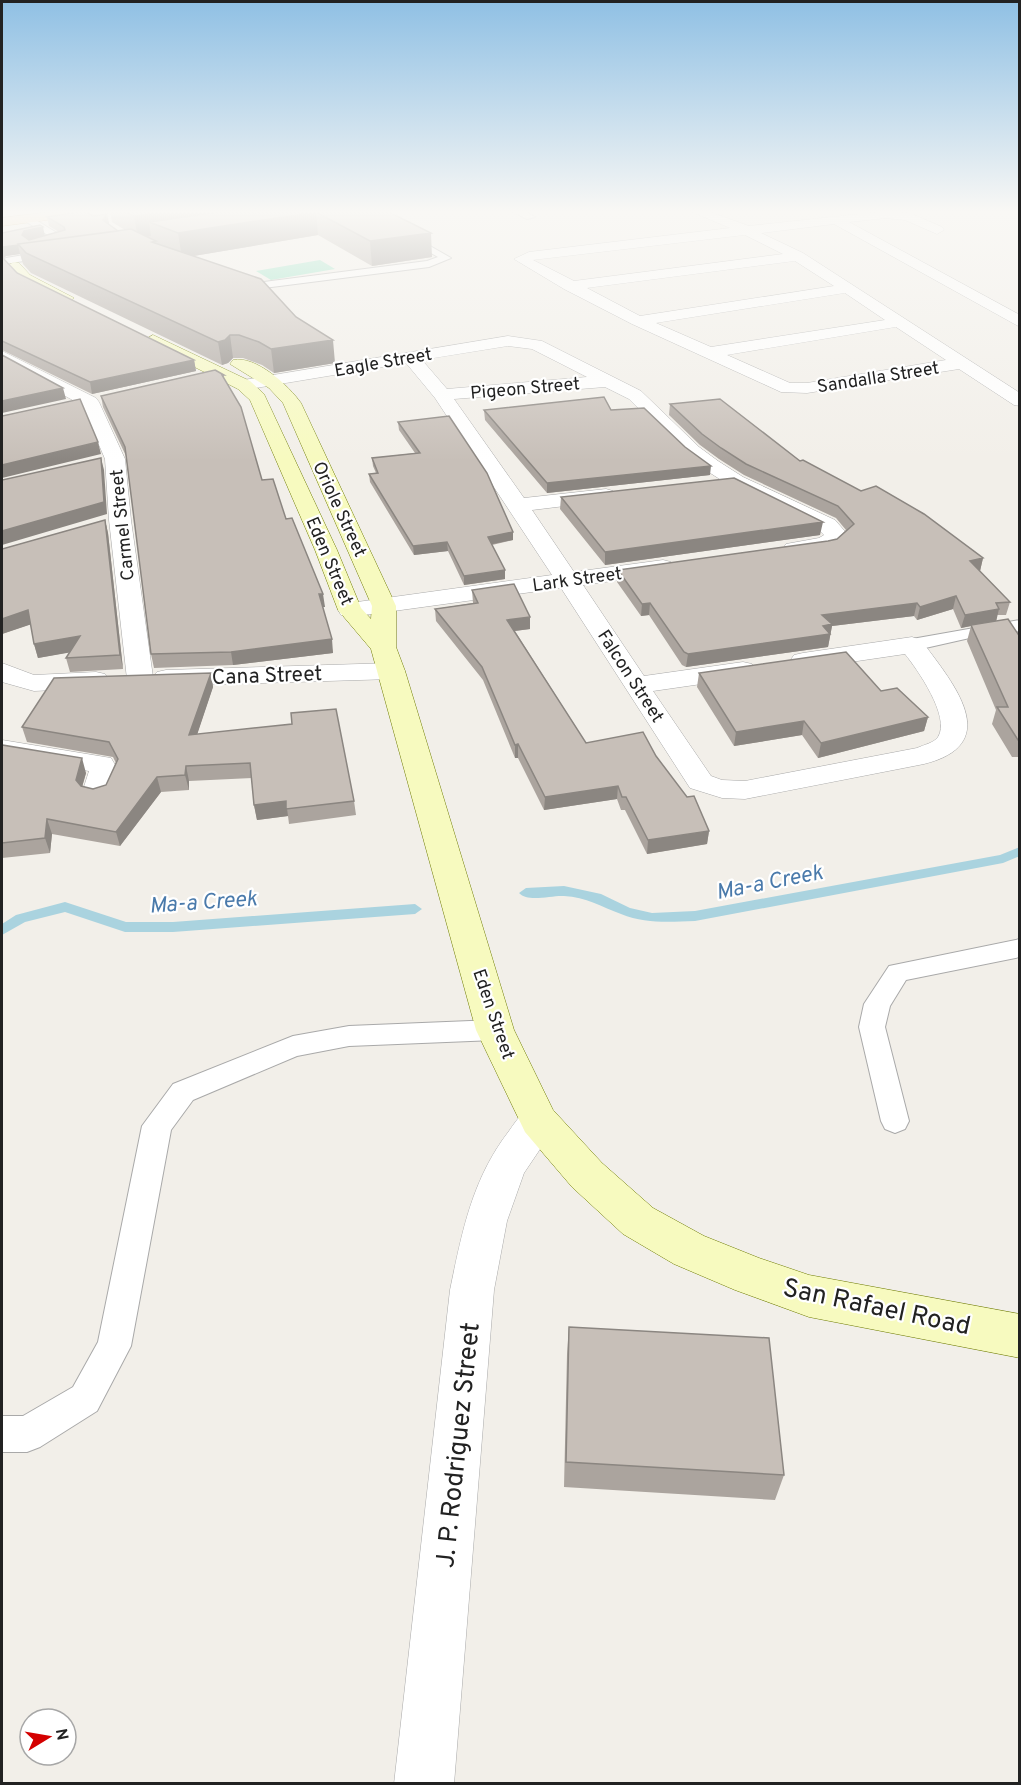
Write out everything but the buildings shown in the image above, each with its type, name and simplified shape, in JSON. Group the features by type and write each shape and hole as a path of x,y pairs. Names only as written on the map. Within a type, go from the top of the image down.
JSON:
{"main road":[{"name":"Eden Street","path":"137,332 245,376 262,405 350,610 387,659 495,1030 539,1121"},
{"name":"Oriole Street","path":"272,381 292,403 384,606 387,659"},
{"name":"San Rafael Road","path":"539,1121 587,1175 639,1221 689,1250 809,1296 1020,1336"}],"street":[{"path":"585,294 707,353 900,322"},
{"path":"638,321 808,294"},
{"path":"858,294 1020,401"},
{"path":"970,294 1020,322"},
{"name":"Eagle Street","path":"245,376 272,381 508,341 521,341 536,345 608,381"},
{"name":"Sandalla Street","path":"707,353 794,389 962,363"},
{"path":"2,356 10,366 101,400"},
{"name":"Falcon Street","path":"411,358 442,395 518,505 700,782 711,788 726,791 745,790 924,755 941,749 952,739 955,729 954,718 939,683 912,645"},
{"path":"188,380 222,365"},
{"path":"608,381 635,395 692,451 736,481 827,525 838,536 825,544 770,552"},
{"name":"Pigeon Street","path":"442,395 608,381"},
{"path":"68,407 101,400"},
{"name":"Carmel Street","path":"101,400 115,459 120,520 140,679"},
{"path":"92,464 115,459"},
{"path":"702,485 736,481"},
{"path":"518,505 621,494"},
{"path":"98,526 120,520"},
{"name":"Lark Street","path":"350,610 681,564"},
{"path":"636,685 912,645"},
{"name":"Cana Street","path":"2,671 10,679 38,682 140,679 387,659"},
{"path":"2,702 38,682"},
{"path":"2,749 101,764 105,773 97,793"},
{"name":"J. P. Rodriguez Street","path":"424,1784 472,1290 486,1221 506,1166 539,1121"}],"lane":[{"path":"912,645 983,630 1020,625"},
{"path":"895,1120 872,1027 877,1004 898,973 1020,948"},
{"path":"2,1434 27,1434 85,1399 114,1346 157,1126 183,1092 293,1046 348,1036 495,1030"}],"waterway":[{"name":"Ma-a Creek","path":"526,893 564,891 596,897 626,911 652,918 695,916 1003,859 1020,851"},
{"name":"Ma-a Creek","path":"2,930 21,918 65,907 125,927 173,927 415,909"}]}
